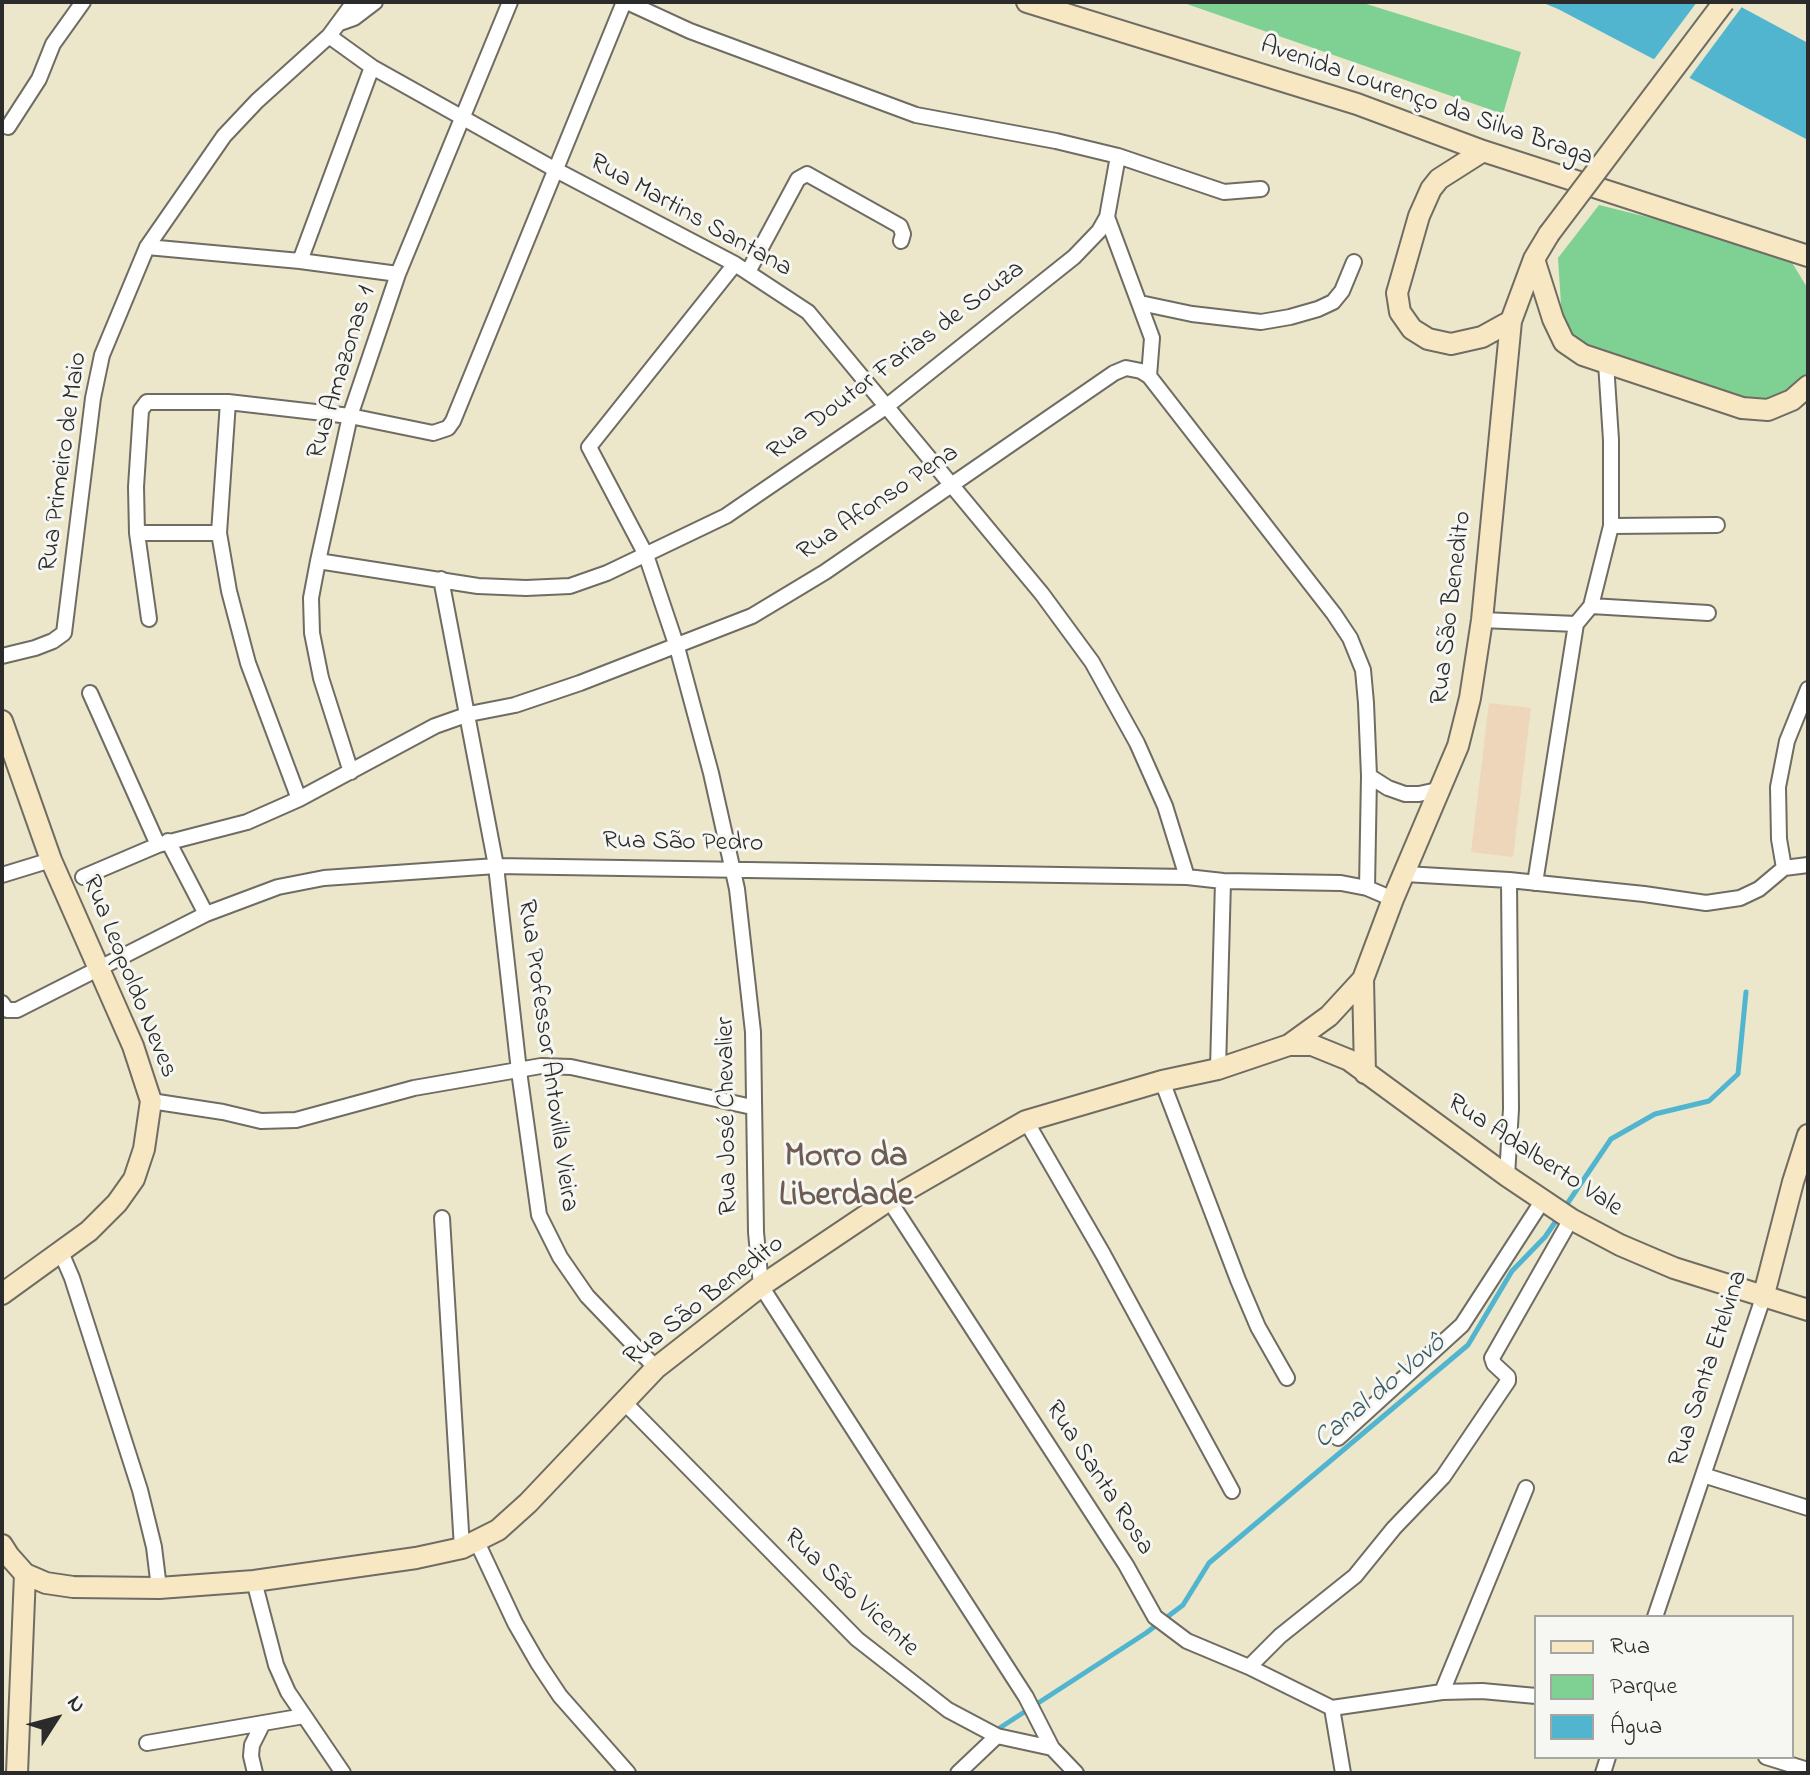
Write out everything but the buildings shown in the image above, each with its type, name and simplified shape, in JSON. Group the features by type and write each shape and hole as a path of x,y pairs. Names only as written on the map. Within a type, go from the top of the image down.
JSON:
{"street":[{"path":"8,127 34,88 53,44 83,2"},
{"name":"Rua Primeiro de Maio","path":"2,656 35,648 64,633 96,384 112,327 147,247 224,136 257,101 329,36 354,2"},
{"name":"Rua Primeiro de Maio","path":"340,23 354,18 375,2"},
{"name":"Rua Amazonas 1","path":"351,772 321,678 312,633 311,598 318,561 350,416 398,274 510,2"},
{"path":"149,619 137,533 136,487 141,410 147,402 228,402 350,416 433,433 443,431 453,421 625,2 690,31 916,115 1118,156 1224,192 1261,189"},
{"name":"Avenida Lourenço da Silva Braga","path":"1027,2 1357,104 1483,151 1806,259"},
{"name":"Rua São Benedito","path":"1365,1073 1363,979 1393,899 1442,789 1458,746 1470,698 1482,620 1511,321 1534,259 1549,234 1724,2"},
{"name":"Rua Martins Santana","path":"329,36 372,67 556,170 741,268 808,312 1042,594 1092,662 1137,743 1165,806 1187,877"},
{"path":"300,261 372,67"},
{"path":"1483,151 1439,179 1431,189 1419,216 1397,293 1400,312 1412,329 1428,339 1451,344 1482,337 1511,321"},
{"name":"Rua Doutor Farias de Souza","path":"318,561 478,586 570,586 607,573 744,506 887,406 1074,257 1099,231 1107,217 1118,156"},
{"path":"741,268 803,175 811,174 887,219 902,230 901,241"},
{"path":"1107,217 1152,338 1149,376 1334,614 1350,638 1363,670 1369,776 1367,888"},
{"path":"147,247 300,261 398,274"},
{"path":"1534,259 1553,319 1564,342 1583,355 1742,408 1768,410 1792,400 1808,386"},
{"path":"1140,303 1192,314 1261,322 1290,317 1333,302 1342,291 1354,262"},
{"name":"Rua José Chevalier","path":"741,268 600,430 591,441 590,452 646,555 677,647 711,773 732,868 744,940 753,1032 752,1107 761,1286 1027,1700 1052,1748"},
{"path":"1535,883 1576,624 1591,606 1611,526 1611,440 1606,363"},
{"name":"Rua Afonso Pena","path":"83,877 163,843 247,822 299,799 435,726 541,696 752,616 825,572 1114,373 1133,369 1149,376"},
{"path":"228,402 219,533 229,591 248,663 299,799"},
{"path":"1611,526 1717,525"},
{"path":"137,533 219,533"},
{"name":"Rua Professor Antovilla Vieira","path":"441,579 496,866 539,1215 560,1257 587,1296 656,1368"},
{"path":"1591,606 1708,613"},
{"path":"1482,620 1576,624"},
{"path":"1784,868 1779,839 1778,787 1787,741 1808,689"},
{"path":"90,693 163,843 206,914"},
{"name":"Rua Leopoldo Neves","path":"2,721 51,860 133,1046 151,1101 144,1149 134,1179 117,1203 89,1231 2,1294"},
{"path":"1369,776 1405,794 1442,789"},
{"path":"2,875 51,860"},
{"path":"1405,874 1509,880 1706,903 1740,898 1759,889 1784,868 1808,865"},
{"name":"Rua São Pedro","path":"2,1003 7,1010 17,1010 206,914 278,887 324,878 496,866 732,868 1341,883 1367,888 1393,899"},
{"path":"1507,1176 1511,1109 1509,880"},
{"path":"1218,1069 1223,881"},
{"name":"Rua São Benedito","path":"25,1574 46,1583 73,1587 159,1588 254,1581 416,1558 469,1545 498,1530 528,1503 656,1368 761,1286 889,1200 1026,1121 1162,1081 1218,1069 1289,1045 1329,1016 1363,979"},
{"name":"Rua Adalberto Vale","path":"1289,1045 1326,1048 1349,1060 1507,1176 1620,1245 1674,1268 1808,1310"},
{"path":"151,1101 261,1121 296,1120 414,1088 541,1066 571,1067 752,1107"},
{"path":"1162,1081 1238,1280 1258,1327 1287,1378"},
{"path":"1026,1121 1103,1254 1232,1491"},
{"name":"Rua Santa Etelvina","path":"1656,1615 1763,1298 1808,1135"},
{"name":"Rua Santa Rosa","path":"889,1200 1161,1621 1187,1641 1249,1667 1332,1708"},
{"path":"1338,1438 1457,1332 1559,1210"},
{"path":"1249,1667 1280,1636 1355,1576 1394,1528 1443,1477 1508,1381 1492,1358 1559,1210"},
{"path":"442,1218 469,1545 560,1696 628,1773"},
{"path":"60,1250 72,1278 140,1490 154,1547 159,1588"},
{"name":"Rua São Vicente","path":"623,1401 857,1639 948,1710 992,1734 1052,1748"},
{"path":"1703,1475 1808,1508"},
{"path":"1442,1692 1526,1488"},
{"path":"2,1545 25,1574 17,1773"},
{"path":"254,1581 276,1665 288,1692 343,1773"},
{"path":"1343,1773 1332,1708 1442,1692 1482,1691 1534,1696"},
{"path":"147,1743 304,1716"},
{"path":"255,1773 252,1745 262,1725"},
{"path":"958,1773 992,1734"},
{"path":"1052,1748 1076,1773"},
{"path":"1772,1759 1808,1770"}],"shaded area":[{"path":"1489,703 1531,708 1513,857 1471,852"}],"green space":[{"path":"1181,2 1360,2 1521,52 1503,114"},
{"path":"1599,205 1785,251 1808,289 1808,377 1799,389 1758,403 1577,346 1562,320 1558,258"}],"water":[{"path":"1541,2 1732,2 1808,43 1808,140 1558,9"}],"pier":[{"path":"1697,2 1744,4 1687,81 1652,62"}],"waterway":[{"name":"Canal do Vovô","path":"1565,1207 1611,1139 1655,1114 1709,1101 1738,1074 1746,992"},
{"name":"Canal do Vovô","path":"995,1731 1146,1633 1183,1605 1209,1563 1468,1345 1512,1271 1545,1237 1560,1215"}],"district":[{"name":"Morro da Liberdade","path":"846,1178"}]}
